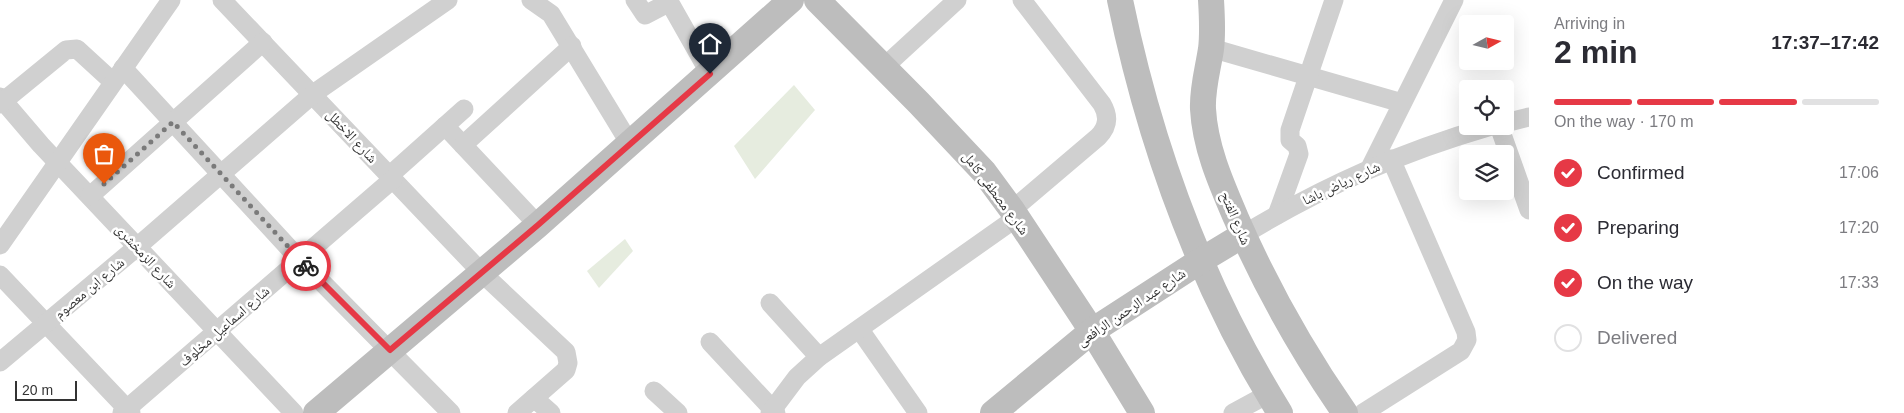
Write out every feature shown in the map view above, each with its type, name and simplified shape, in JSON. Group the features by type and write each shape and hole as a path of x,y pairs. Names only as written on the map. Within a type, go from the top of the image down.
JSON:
{"street":[{"path":"1,240 58,163 171,0"},
{"name":"شارع الاخطل","path":"222,0 482,273 566,352 568,363 566,370 517,413"},
{"name":"شارع ابن معصوم","path":"0,362 137,247 313,94 448,0"},
{"path":"531,0 551,14 630,144"},
{"path":"635,0 645,15 666,4 671,4 710,74"},
{"path":"316,413 538,225 791,0"},
{"name":"شارع مصطفى كامل","path":"817,0 884,67 977,166 1014,214 1092,331 1142,413"},
{"path":"884,67 958,0"},
{"path":"710,342 773,412 798,377 819,357 860,330 1014,214 1098,137 1106,125 1106,110 1022,0"},
{"path":"1120,0 1139,84 1170,185 1222,310 1274,404 1233,413"},
{"name":"شارع الفتح","path":"1211,0 1211,48 1202,96 1207,133 1215,166 1266,285 1293,334 1345,413"},
{"path":"1277,215 1299,154 1299,148 1290,140 1289,133 1334,0"},
{"path":"1370,168 1454,0"},
{"path":"90,196 263,42"},
{"path":"463,145 572,46"},
{"path":"1,101 71,48 77,49 118,75 173,122 300,260 451,413"},
{"path":"1211,48 1402,103"},
{"name":"شارع الزمخشرى","path":"1,101 294,413"},
{"name":"شارع اسماعيل مخلوف","path":"127,412 300,260 464,109"},
{"path":"1514,120 1529,116"},
{"path":"445,126 538,225"},
{"name":"شارع رياض باشا","path":"1200,260 1315,194 1391,159 1461,135"},
{"path":"1501,135 1529,210"},
{"path":"1363,413 1461,351 1467,340 1466,332 1391,159"},
{"name":"شارع عبد الرحمن الرافعى","path":"993,413 1092,331 1200,260"},
{"path":"0,275 127,412"},
{"path":"770,303 819,357"},
{"path":"860,330 918,413"},
{"path":"654,391 678,413"},
{"path":"534,398 551,413"}],"shaded area":[{"path":"794,85 815,110 755,179 734,146"},
{"path":"625,239 633,251 599,288 587,271"}],"way so far":[{"path":"104,184 173,122 306,266"}],"route":[{"path":"306,266 390,350 538,225 710,74"}]}
